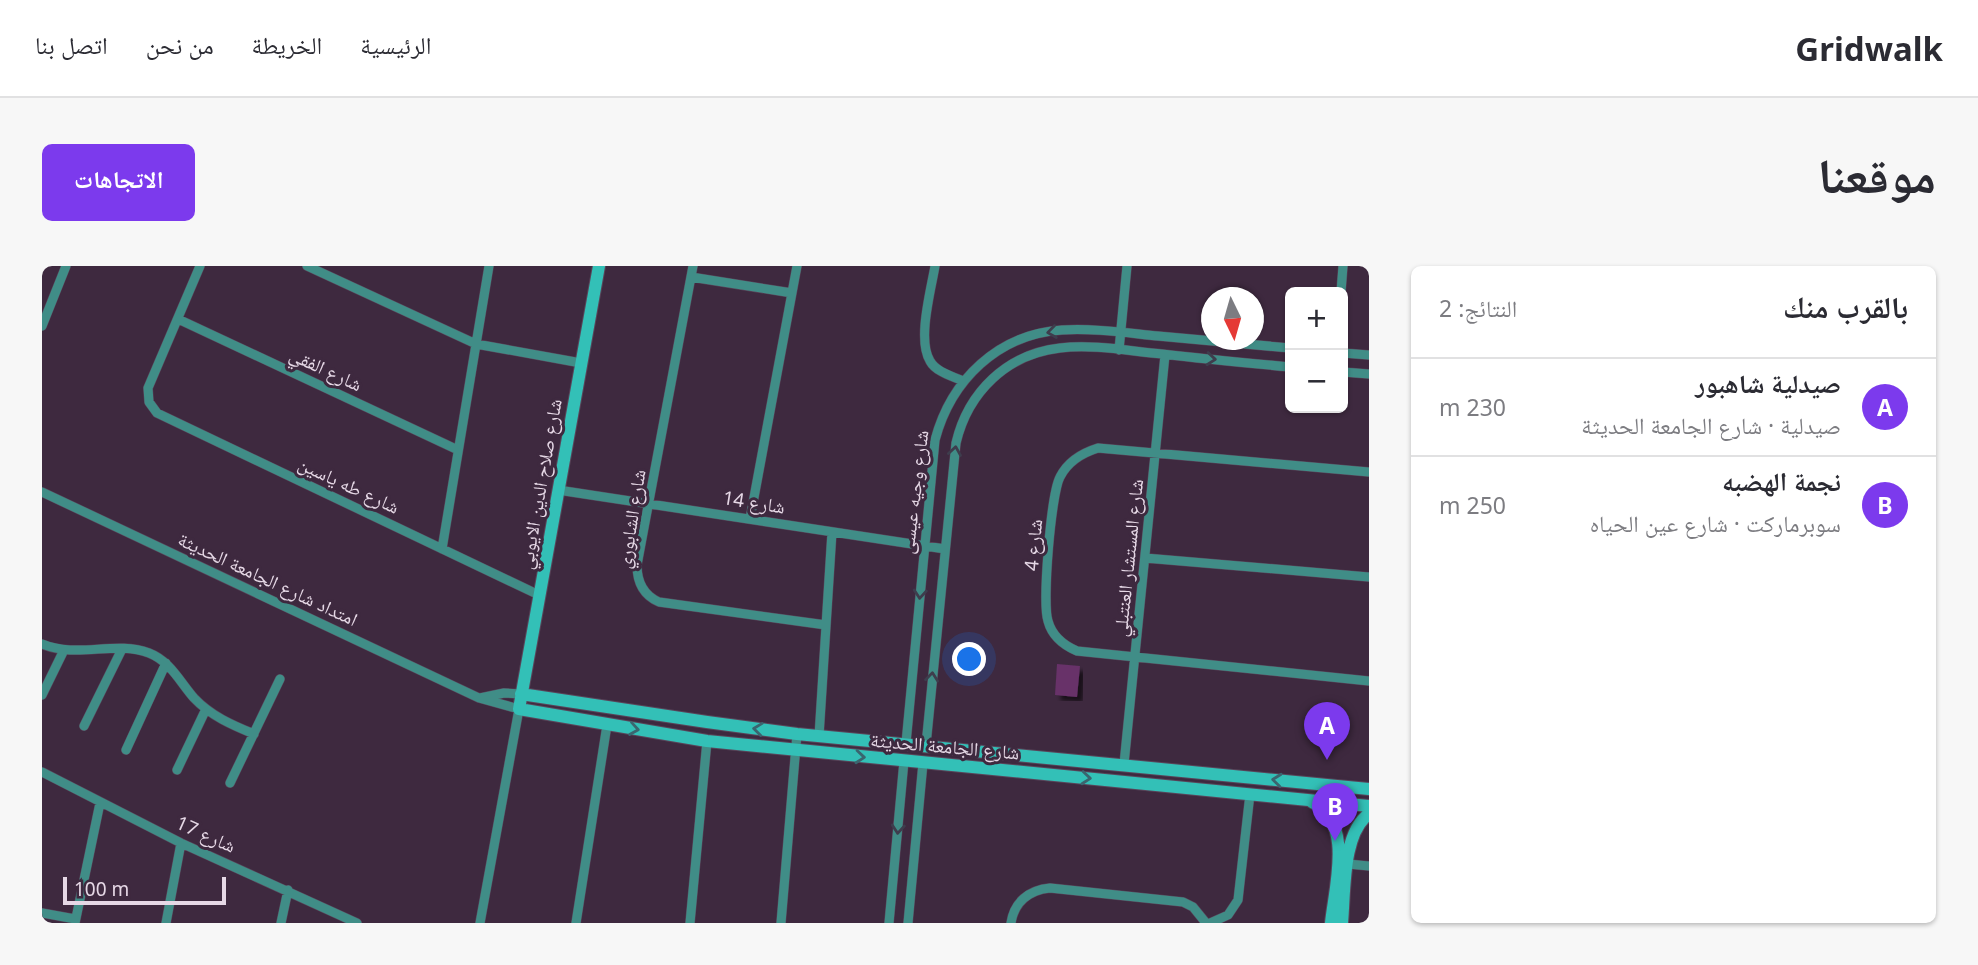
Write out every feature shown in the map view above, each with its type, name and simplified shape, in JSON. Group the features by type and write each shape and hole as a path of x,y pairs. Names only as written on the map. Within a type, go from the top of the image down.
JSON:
{"street":[{"path":"42,326 66,266"},
{"path":"178,319 200,266"},
{"path":"307,266 476,344 581,363"},
{"path":"442,549 489,266"},
{"name":"شارع صلاح الدين الايوبي","path":"519,709 598,266"},
{"name":"شارع الشابوري","path":"693,266 637,575 644,592 659,602 826,625"},
{"path":"750,519 797,266"},
{"path":"935,266 925,346 930,362 941,371 963,381"},
{"path":"1119,350 1127,266"},
{"path":"1341,287 1343,266"},
{"path":"691,276 792,293"},
{"name":"شارع طه ياسين","path":"178,319 148,388 152,408 163,416 539,595"},
{"name":"شارع الفقي","path":"178,319 458,450"},
{"name":"شارع وجيه عيسى","path":"905,743 935,440 946,409 963,381 980,363 1000,349 1031,336 1063,330 1121,332 1285,348"},
{"name":"شارع وجيه عيسى","path":"926,745 954,459 960,426 976,396 987,383 1014,362 1045,350 1079,347 1285,367"},
{"path":"1348,353 1369,355"},
{"name":"شارع المستشار العنتبلي","path":"1124,764 1166,355"},
{"path":"1348,372 1369,374"},
{"name":"شارع 4","path":"1369,472 1156,453 1098,449 1087,452 1077,458 1061,475 1054,498 1045,603 1048,623 1059,640 1077,650 1369,681"},
{"name":"شارع 14","path":"558,490 945,549"},
{"name":"امتداد شارع الجامعة الحديثة","path":"42,492 478,698 519,709"},
{"path":"819,736 832,532"},
{"path":"1145,558 1369,578"},
{"path":"42,644 64,650 122,649 147,652 166,663 206,709 220,719 254,734"},
{"path":"84,726 122,649"},
{"path":"42,695 64,650"},
{"path":"126,750 166,663"},
{"path":"230,783 280,679"},
{"path":"478,698 504,693 521,694"},
{"name":"شارع الجامعة الحديثة","path":"521,694 797,734 1369,789"},
{"path":"177,769 206,709"},
{"path":"480,923 519,709"},
{"name":"شارع الجامعة الحديثة","path":"519,709 707,741 1369,806"},
{"path":"576,923 607,725"},
{"path":"781,923 797,734"},
{"path":"690,923 707,741"},
{"path":"889,923 904,761"},
{"path":"908,923 923,763"},
{"path":"1178,786 1180,770"},
{"name":"شارع 17","path":"42,772 181,843 357,923"},
{"path":"1011,923 1014,910 1025,896 1050,888 1183,902 1193,907 1208,923 1228,915 1238,900 1250,794"},
{"path":"1309,800 1328,813 1338,833 1331,923"},
{"path":"42,913 75,921 100,803"},
{"path":"1342,923 1353,832 1369,814"},
{"path":"169,922 181,843"},
{"path":"1348,864 1369,866"},
{"path":"281,923 288,890"}],"building":[{"path":"1057,664 1080,666 1077,697 1055,695"}],"place":[{"name":"صيدلية شاهبور","path":"1327,760"},
{"name":"نجمة الهضبه","path":"1335,841"}]}
